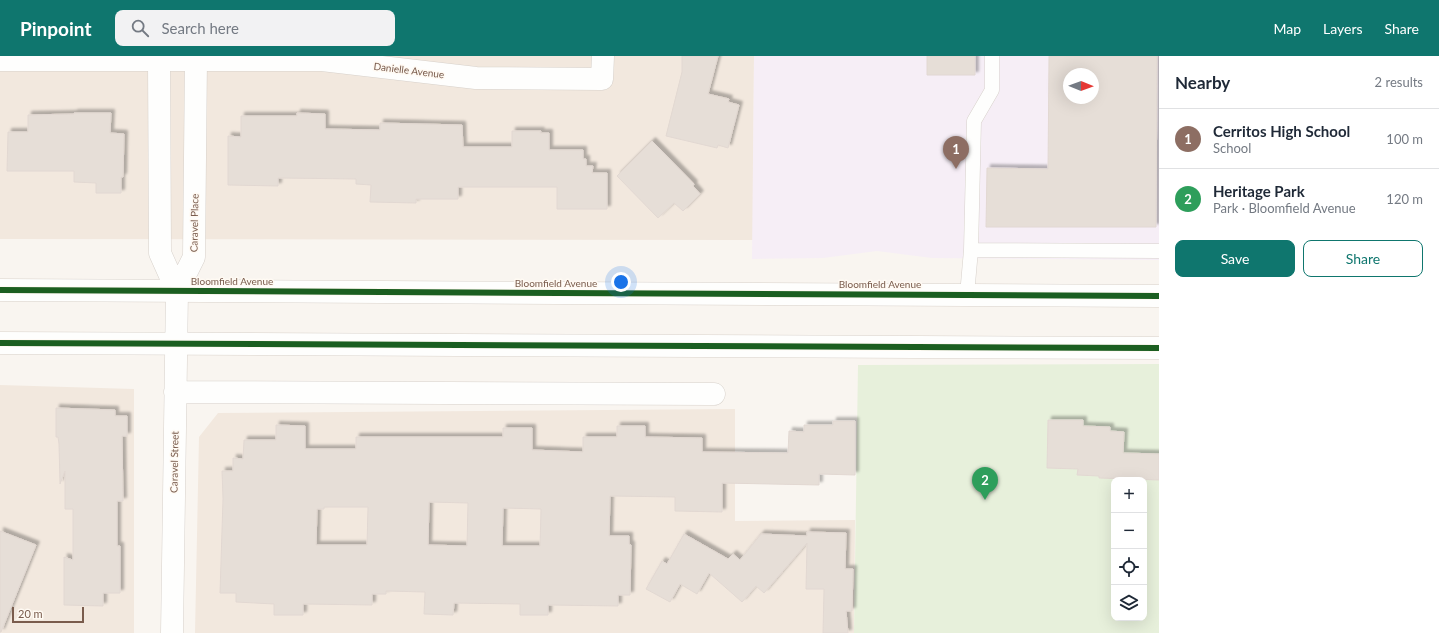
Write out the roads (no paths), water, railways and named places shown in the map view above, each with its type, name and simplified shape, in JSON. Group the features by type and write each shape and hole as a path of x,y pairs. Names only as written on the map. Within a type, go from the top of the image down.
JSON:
{"street":[{"name":"Danielle Avenue","path":"0,60 322,60 476,78 602,79 602,56"},
{"path":"159,59 160,253 177,291"},
{"name":"Caravel Place","path":"177,291 194,258 196,59"},
{"name":"Bloomfield Avenue","path":"0,290 1159,296"},
{"name":"Caravel Street","path":"172,633 177,291"},
{"path":"0,343 1159,348"},
{"path":"175,392 714,394"}],"lane":[{"path":"967,295 971,250 974,121 992,90 992,56"},
{"path":"971,250 1159,251"}],"place":[{"name":"Cerritos High School","path":"956,169"},
{"name":"Heritage Park","path":"985,500"}]}
